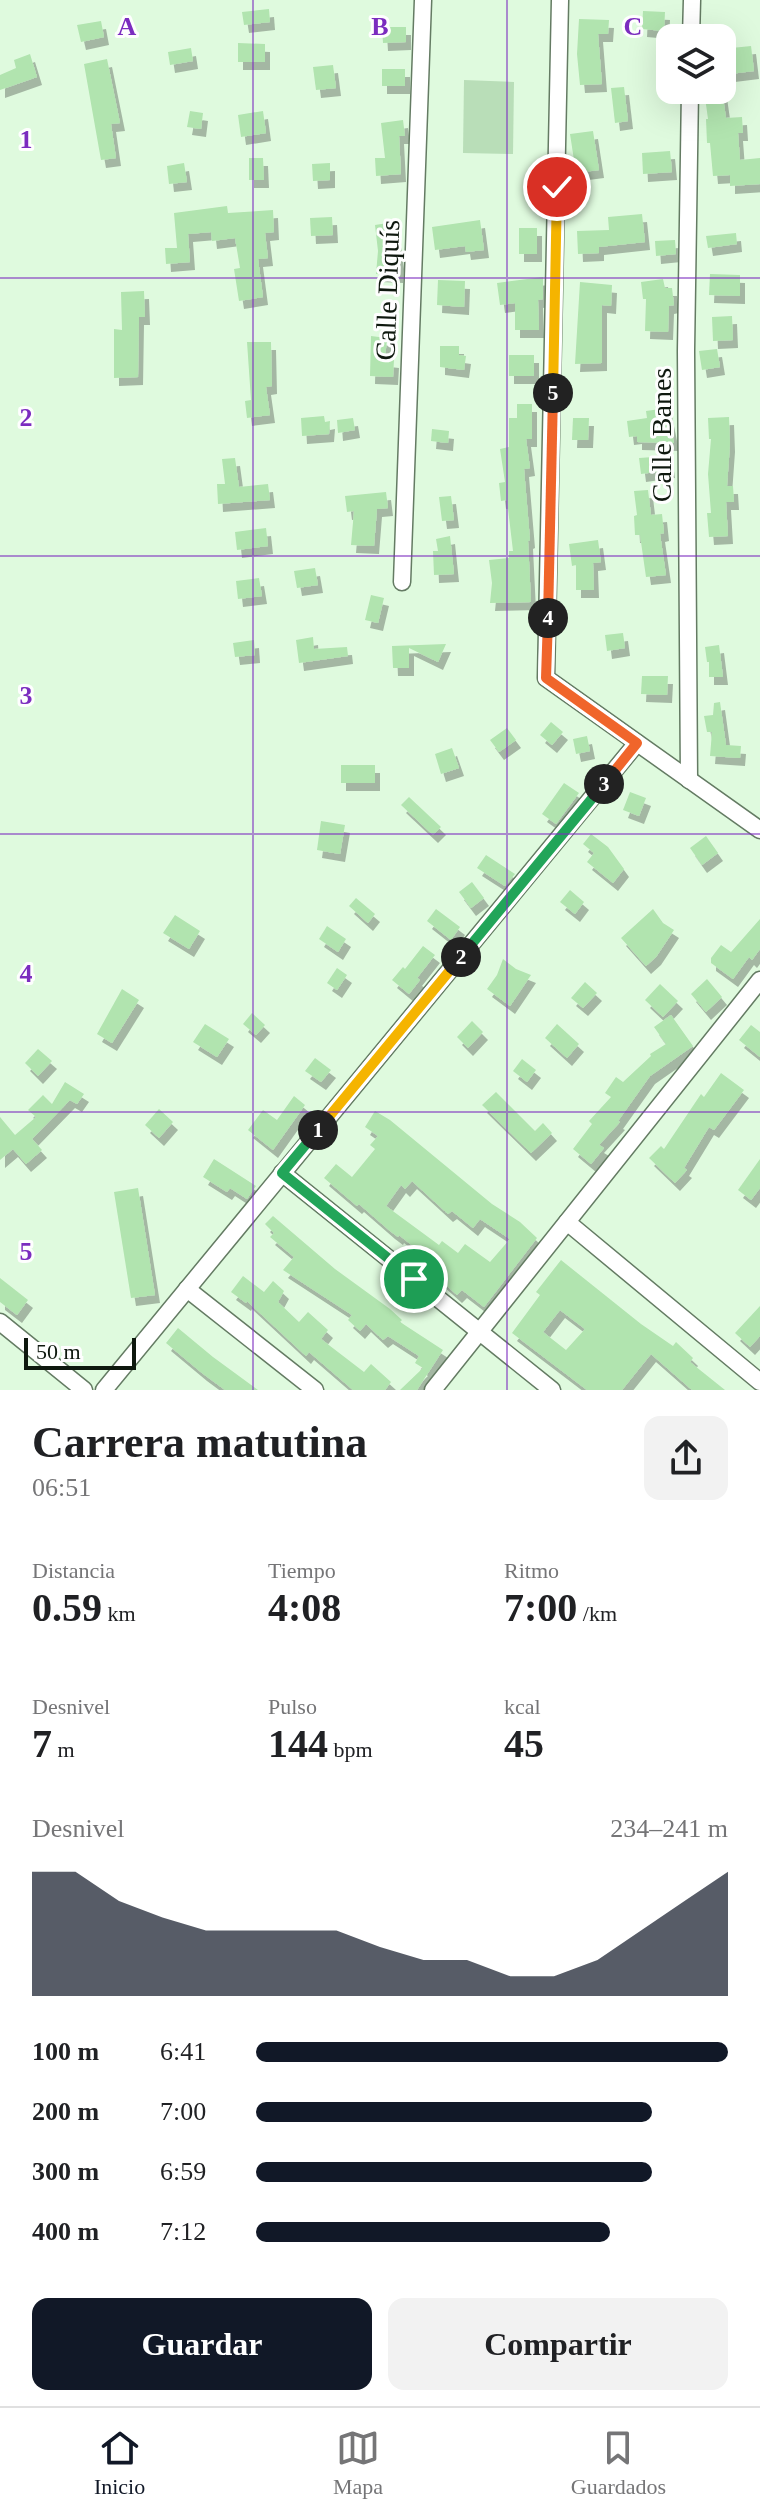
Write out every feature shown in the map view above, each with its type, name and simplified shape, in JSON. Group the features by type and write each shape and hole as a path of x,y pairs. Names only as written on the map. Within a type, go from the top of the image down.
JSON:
{"street":[{"name":"Calle Diquís","path":"402,582 423,0"},
{"path":"560,0 546,678 760,830"},
{"path":"691,24 692,0"},
{"name":"Calle Banes","path":"689,780 686,351 690,104"},
{"path":"104,1390 637,743"},
{"path":"433,1390 760,980"},
{"path":"282,1173 552,1390"},
{"path":"567,1222 760,1382"},
{"path":"187,1289 315,1390"},
{"path":"0,1322 84,1390"}],"green space":[{"path":"464,80 514,82 513,154 463,153"}],"building":[{"path":"269,9 270,22 244,25 242,12"},
{"path":"643,11 665,12 664,24 656,24 656,30 642,29"},
{"path":"579,19 609,20 608,34 598,34 602,84 580,85 577,54"},
{"path":"101,21 104,37 81,42 77,25"},
{"path":"382,27 406,27 406,42 383,43"},
{"path":"238,43 265,44 265,62 238,62"},
{"path":"751,46 754,71 736,73 736,48"},
{"path":"191,48 193,61 170,65 168,52"},
{"path":"30,54 37,77 0,90 0,75 16,68 14,60"},
{"path":"107,59 120,123 111,124 116,158 101,160 84,64"},
{"path":"333,65 336,88 316,90 313,67"},
{"path":"382,69 405,69 405,86 382,86"},
{"path":"624,87 628,121 615,123 611,88"},
{"path":"706,104 724,104 726,118 742,117 743,133 738,133 740,160 760,158 760,184 730,186 730,175 713,176 710,143 707,143"},
{"path":"190,111 203,113 201,129 187,127"},
{"path":"263,111 266,133 241,137 238,115"},
{"path":"403,120 405,136 399,136 401,174 376,176 375,158 385,158 381,123"},
{"path":"593,131 599,170 576,173 570,134"},
{"path":"670,151 672,172 643,174 642,153"},
{"path":"249,158 263,158 264,180 249,180"},
{"path":"184,163 187,182 169,184 167,166"},
{"path":"330,163 330,180 313,181 312,164"},
{"path":"227,206 228,213 273,210 274,232 265,233 268,258 258,259 263,297 239,301 234,269 240,268 235,238 212,241 211,232 188,234 190,262 166,264 165,248 177,248 174,213"},
{"path":"642,214 645,242 599,247 599,253 578,254 577,231 609,230 608,217"},
{"path":"332,217 333,235 311,236 310,218"},
{"path":"480,220 484,250 466,252 465,246 435,250 432,227"},
{"path":"394,222 398,275 376,274 378,251 375,225"},
{"path":"519,228 537,228 537,254 519,254"},
{"path":"736,233 737,244 708,248 706,236"},
{"path":"675,240 676,254 656,256 655,241"},
{"path":"710,274 740,275 740,296 709,295"},
{"path":"543,277 543,299 538,300 539,330 515,330 515,303 500,305 497,283"},
{"path":"663,279 665,288 672,288 674,305 669,306 668,332 645,331 646,299 643,299 641,282"},
{"path":"438,280 465,281 464,307 437,305"},
{"path":"580,282 612,285 611,306 602,305 602,363 575,364"},
{"path":"144,291 145,317 139,317 138,377 114,378 114,329 122,330 121,292"},
{"path":"732,316 733,340 713,341 712,317"},
{"path":"371,336 387,338 385,359 394,360 393,377 370,376"},
{"path":"247,342 271,342 272,386 266,387 270,415 247,418 245,401 251,400"},
{"path":"440,346 459,346 459,355 466,356 464,370 440,367"},
{"path":"717,349 720,367 702,370 699,351"},
{"path":"509,355 534,355 534,376 509,376"},
{"path":"517,404 532,404 532,439 526,439 530,468 524,469 531,602 490,603 492,583 489,560 509,558 509,551 513,551 507,500 501,501 499,483 505,482 500,449 509,447 509,418 517,418"},
{"path":"667,408 674,443 637,442 637,436 629,437 627,421 647,418 646,411"},
{"path":"324,416 325,422 330,421 329,434 302,436 301,418"},
{"path":"729,417 727,486 733,486 734,502 726,502 728,536 709,537 707,513 711,513 708,474 711,439 708,418"},
{"path":"353,418 355,430 338,433 337,420"},
{"path":"573,418 589,418 588,440 572,440"},
{"path":"432,429 449,431 448,443 431,441"},
{"path":"668,456 670,470 641,474 639,458"},
{"path":"235,458 239,487 268,484 270,500 218,504 217,484 225,484 222,459"},
{"path":"648,490 651,515 662,514 664,533 660,534 666,575 646,577 640,535 635,535 634,516 637,515 634,491"},
{"path":"386,492 388,508 377,509 374,546 351,545 354,511 347,512 345,496"},
{"path":"451,496 454,520 442,521 439,497"},
{"path":"266,528 268,546 237,550 235,532"},
{"path":"450,536 454,574 434,575 433,551 438,551 436,539"},
{"path":"598,540 601,562 593,563 594,590 576,590 576,565 572,566 569,544"},
{"path":"315,568 318,585 297,588 294,571"},
{"path":"259,578 262,596 238,599 236,581"},
{"path":"371,595 384,598 378,623 365,620"},
{"path":"623,633 625,648 607,651 605,635"},
{"path":"313,637 314,649 347,647 348,656 299,663 296,640"},
{"path":"254,640 255,655 235,657 233,643"},
{"path":"446,644 438,662 409,648 409,668 393,668 392,646"},
{"path":"719,645 723,677 709,677 705,647"},
{"path":"642,676 668,676 667,695 641,694"},
{"path":"720,702 726,745 741,746 740,758 710,756 712,732 707,732 704,716 713,715 714,703"},
{"path":"551,722 563,732 552,745 540,735"},
{"path":"507,728 516,740 499,752 490,740"},
{"path":"587,736 590,751 576,754 573,739"},
{"path":"452,748 459,768 441,774 435,754"},
{"path":"341,765 375,765 375,783 341,783"},
{"path":"564,783 579,793 556,824 542,814"},
{"path":"630,792 646,798 639,816 623,810"},
{"path":"409,797 441,827 433,835 401,805"},
{"path":"321,821 345,825 340,854 317,850"},
{"path":"591,834 608,847 624,869 613,883 587,862 594,853 583,844"},
{"path":"706,836 718,853 702,865 690,848"},
{"path":"486,855 515,874 505,886 477,868"},
{"path":"472,882 484,898 471,908 459,892"},
{"path":"570,890 584,902 575,914 560,902"},
{"path":"356,898 375,914 368,923 349,906"},
{"path":"436,909 460,927 451,940 427,921"},
{"path":"653,909 663,923 674,930 646,966 621,938"},
{"path":"175,915 200,931 189,949 163,933"},
{"path":"760,919 760,949 752,960 749,957 733,979 711,963 711,958 721,945 731,952"},
{"path":"327,926 346,939 338,952 319,939"},
{"path":"423,946 435,955 409,994 392,980"},
{"path":"503,959 531,975 510,1006 487,989"},
{"path":"337,968 347,975 337,990 327,983"},
{"path":"707,979 722,997 706,1012 691,994"},
{"path":"585,982 597,993 583,1008 571,998"},
{"path":"660,984 678,1001 663,1017 645,1000"},
{"path":"122,989 139,1000 112,1043 97,1034"},
{"path":"252,1013 265,1025 256,1035 243,1024"},
{"path":"671,1015 693,1046 650,1076 620,1122 599,1145 604,1148 591,1164 573,1149 592,1124 589,1121 611,1097 605,1093 616,1077 623,1082 650,1054 666,1044 654,1027"},
{"path":"472,1021 483,1032 468,1048 457,1037"},
{"path":"205,1024 229,1039 217,1057 193,1042"},
{"path":"557,1024 579,1044 567,1058 545,1038"},
{"path":"751,1025 760,1032 760,1057 739,1040"},
{"path":"38,1049 52,1061 38,1076 25,1063"},
{"path":"315,1058 331,1070 321,1082 305,1071"},
{"path":"522,1059 536,1070 527,1082 513,1071"},
{"path":"721,1073 744,1090 714,1130 709,1127 684,1168 687,1170 675,1183 649,1158 661,1146 664,1149 701,1094 704,1097"},
{"path":"65,1082 84,1094 77,1104 70,1100 32,1139 42,1150 26,1164 13,1149 0,1160 0,1117 15,1135 36,1117 28,1110 43,1095 52,1104"},
{"path":"496,1092 535,1131 543,1123 552,1133 531,1153 482,1105"},
{"path":"294,1096 305,1105 273,1150 248,1130 263,1110 277,1120"},
{"path":"159,1109 173,1122 159,1138 145,1125"},
{"path":"375,1111 390,1120 537,1238 484,1307 462,1290 457,1295 438,1278 443,1273 427,1261 429,1259 324,1178 336,1164 352,1177 375,1149 370,1145 378,1136 365,1127","holes":["412,1181 448,1214 452,1211 473,1228 480,1219 510,1239 490,1262 465,1244 458,1253 442,1241 439,1245 386,1206 401,1185 405,1189"]},
{"path":"214,1159 256,1186 247,1199 230,1188 227,1192 203,1177"},
{"path":"760,1159 760,1188 751,1200 738,1190"},
{"path":"138,1188 155,1295 131,1298 114,1192"},
{"path":"273,1216 335,1269 390,1309 402,1320 400,1322 443,1350 417,1390 400,1390 423,1368 415,1363 419,1356 388,1336 383,1340 366,1324 360,1331 348,1320 352,1315 283,1270 294,1257 270,1237 274,1233 265,1224"},
{"path":"561,1260 641,1324 673,1346 676,1342 693,1358 690,1362 725,1390 692,1390 651,1354 622,1390 587,1390 512,1333 540,1295 536,1292","holes":["560,1310 585,1329 566,1350 543,1332"]},
{"path":"243,1276 264,1292 273,1281 284,1291 278,1302 299,1322 308,1312 328,1330 321,1339 364,1372 371,1364 391,1382 385,1390 353,1390 309,1352 306,1356 247,1301 231,1292"},
{"path":"0,1278 28,1300 17,1315 0,1302"},
{"path":"760,1306 760,1336 750,1347 735,1333"},
{"path":"178,1328 258,1390 225,1390 202,1373 166,1343"}],"route":[{"path":"414,1279 282,1173 637,743 546,678 557,187"}]}
